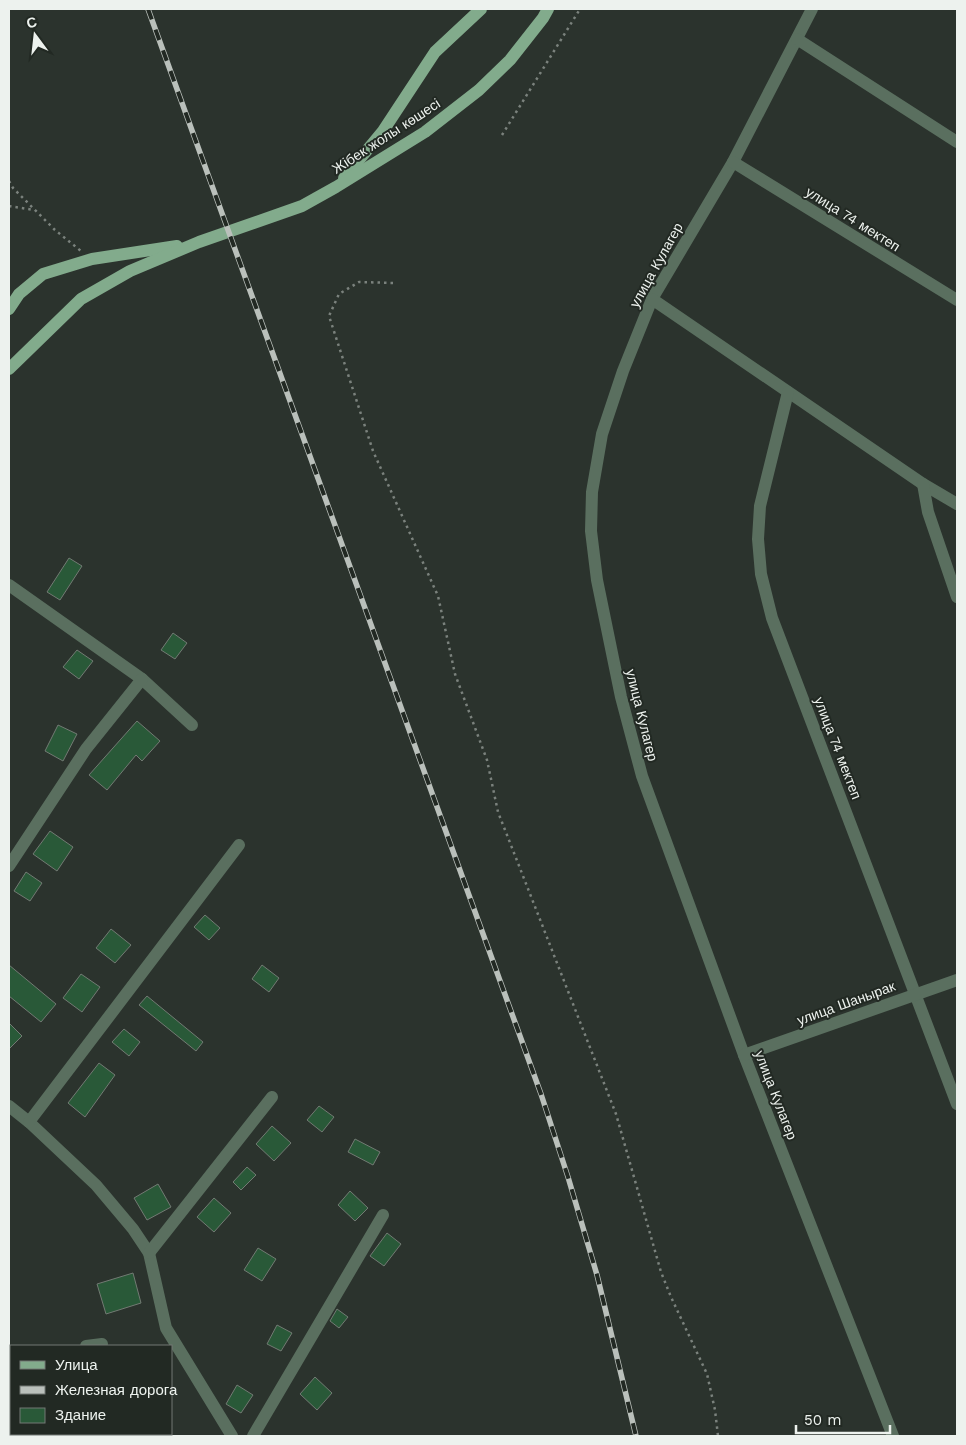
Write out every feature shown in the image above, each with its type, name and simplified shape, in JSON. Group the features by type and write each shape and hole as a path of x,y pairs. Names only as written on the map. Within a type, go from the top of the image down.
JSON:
{"main road":[{"name":"Жібек жолы көшесі","path":"336,187 383,131 435,52 481,9"},
{"name":"Жібек жолы көшесі","path":"336,187 425,132 479,90 510,60 548,9"},
{"path":"9,369 82,299 130,271 199,242 302,206 336,187"},
{"path":"9,309 19,294 43,274 92,259 199,242"}],"street":[{"name":"улица Кулагер","path":"812,9 732,162 652,299 623,371 602,434 592,492 591,531 597,580 621,697 642,776 744,1055 893,1436"},
{"path":"797,39 957,142"},
{"name":"улица 74 мектеп","path":"732,162 957,300"},
{"path":"652,299 923,484 957,504"},
{"name":"улица 74 мектеп","path":"788,392 760,506 758,539 761,574 772,618 957,1104"},
{"path":"923,484 928,512 957,597"},
{"path":"9,584 142,679 192,726"},
{"path":"9,866 86,749 142,679"},
{"path":"29,1122 239,845"},
{"name":"улица Шанырак","path":"744,1055 957,980"},
{"path":"149,1253 272,1097"},
{"path":"9,1106 29,1122 96,1185 133,1229 149,1253 166,1328 232,1436"},
{"path":"253,1436 383,1216"},
{"path":"94,1345 102,1344"}],"path":[{"path":"502,135 580,9"},
{"path":"9,181 55,230 92,259"},
{"path":"9,206 35,210"},
{"path":"393,283 359,282 340,294 329,316 373,451 438,596 455,674 487,760 498,812 616,1114 661,1272 707,1374 715,1410 718,1436"}],"building":[{"path":"69,558 82,566 60,600 47,592"},
{"path":"173,633 187,643 175,659 161,650"},
{"path":"77,650 93,661 79,679 63,667"},
{"path":"137,721 160,741 142,761 136,755 107,790 89,775"},
{"path":"58,725 77,734 63,761 45,751"},
{"path":"50,831 73,847 57,871 33,854"},
{"path":"26,872 42,883 30,901 14,891"},
{"path":"205,915 220,928 209,940 194,927"},
{"path":"111,929 131,945 115,963 96,948"},
{"path":"9,965 56,1004 41,1022 9,996"},
{"path":"262,965 279,978 269,992 252,979"},
{"path":"81,974 100,987 82,1012 63,998"},
{"path":"147,996 203,1042 196,1051 139,1005"},
{"path":"9,1023 22,1036 9,1049"},
{"path":"124,1029 140,1042 129,1056 112,1042"},
{"path":"99,1063 115,1075 85,1117 68,1103"},
{"path":"319,1106 334,1117 322,1132 307,1120"},
{"path":"272,1126 291,1143 274,1161 256,1144"},
{"path":"355,1139 380,1152 373,1165 348,1152"},
{"path":"247,1167 256,1175 241,1190 233,1182"},
{"path":"158,1184 171,1207 147,1220 134,1198"},
{"path":"350,1191 368,1208 355,1221 338,1205"},
{"path":"214,1198 231,1213 214,1232 197,1217"},
{"path":"387,1233 401,1244 384,1266 370,1256"},
{"path":"258,1248 276,1259 262,1281 244,1270"},
{"path":"133,1273 141,1303 106,1314 97,1284"},
{"path":"337,1309 348,1317 339,1328 330,1321"},
{"path":"277,1325 292,1333 281,1351 267,1344"},
{"path":"315,1377 332,1393 317,1410 300,1394"},
{"path":"237,1385 253,1395 241,1413 226,1404"}],"railway":[{"path":"148,9 541,1094 597,1275 636,1436"}]}
